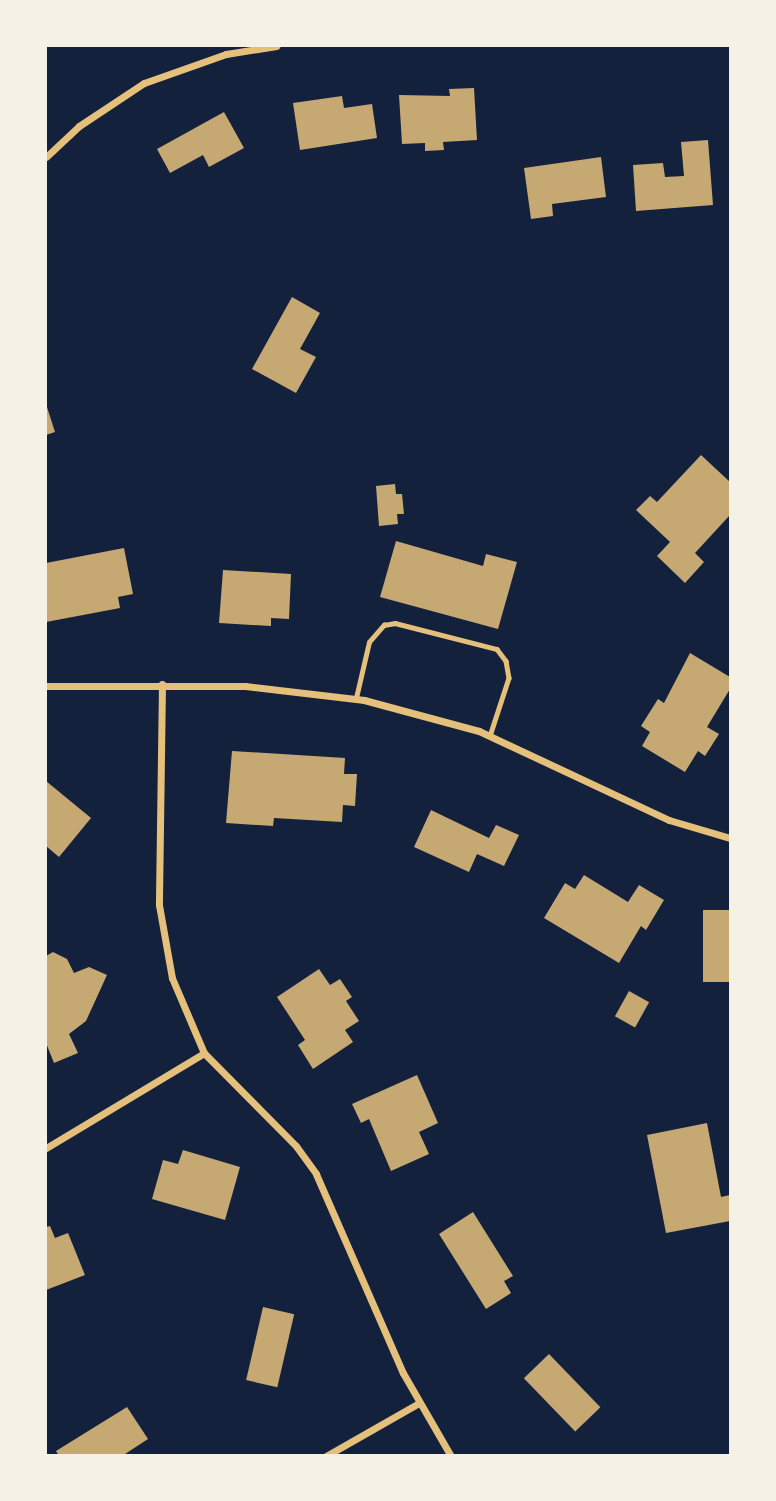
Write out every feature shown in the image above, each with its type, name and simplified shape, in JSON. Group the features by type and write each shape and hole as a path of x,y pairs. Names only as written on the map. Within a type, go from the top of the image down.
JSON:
{"street":[{"path":"46,158 79,126 145,83 200,61 276,46"},
{"path":"162,684 159,905 163,942 172,978 204,1053 296,1146 316,1174 419,1403 451,1455"},
{"path":"46,686 245,686 356,698 422,713 490,736 669,820 730,838"},
{"path":"46,1148 204,1053"},
{"path":"326,1455 419,1403"}],"lane":[{"path":"356,698 369,642 384,625 395,623 497,649 506,661 509,678 490,736"}],"building":[{"path":"474,88 477,140 443,142 444,150 425,151 425,143 402,144 399,95 450,96 449,89"},
{"path":"342,96 344,108 372,104 377,138 300,150 293,103"},
{"path":"224,112 244,148 209,167 203,155 170,173 157,149"},
{"path":"708,140 713,205 636,211 633,165 663,163 665,177 684,176 681,142"},
{"path":"601,157 606,197 552,204 553,216 531,219 524,168"},
{"path":"292,297 320,313 300,349 316,357 296,393 252,369"},
{"path":"46,404 55,432 46,435"},
{"path":"701,455 730,482 730,515 695,553 704,562 685,583 657,556 670,542 636,510 650,496 657,502"},
{"path":"395,484 396,494 402,494 404,514 397,514 398,524 379,526 376,486"},
{"path":"396,541 483,566 486,554 517,562 498,629 380,597"},
{"path":"124,548 133,594 118,597 120,608 46,622 46,563"},
{"path":"223,570 291,574 289,619 271,618 271,626 219,623"},
{"path":"690,653 730,677 730,689 707,727 719,734 705,756 698,751 685,772 642,746 650,732 641,726 658,699 664,703"},
{"path":"232,751 345,758 344,774 357,774 355,806 343,805 342,822 274,818 273,826 226,823"},
{"path":"46,781 91,818 59,857 46,846"},
{"path":"431,810 489,838 496,825 519,835 504,866 477,854 469,872 414,847"},
{"path":"584,875 628,902 639,885 664,900 646,930 641,926 619,963 544,918 565,883 575,889"},
{"path":"703,910 730,910 730,982 703,982"},
{"path":"53,952 67,959 74,973 89,967 107,975 86,1021 69,1034 78,1053 54,1063 46,1043 46,956"},
{"path":"319,969 330,985 340,979 352,997 346,1001 359,1021 345,1030 353,1042 313,1069 298,1045 305,1040 277,997"},
{"path":"629,991 649,1002 635,1028 615,1016"},
{"path":"417,1075 438,1123 419,1132 429,1154 391,1171 369,1119 361,1123 352,1104"},
{"path":"707,1123 721,1197 730,1195 730,1221 666,1233 647,1135"},
{"path":"183,1150 240,1167 225,1220 152,1199 163,1160 178,1164"},
{"path":"473,1212 513,1276 504,1281 511,1293 486,1309 439,1234"},
{"path":"50,1226 55,1238 68,1233 85,1275 46,1290 46,1227"},
{"path":"263,1307 294,1314 277,1387 246,1380"},
{"path":"549,1354 600,1407 575,1432 524,1378"},
{"path":"127,1407 148,1439 122,1456 59,1456 56,1451"}]}
